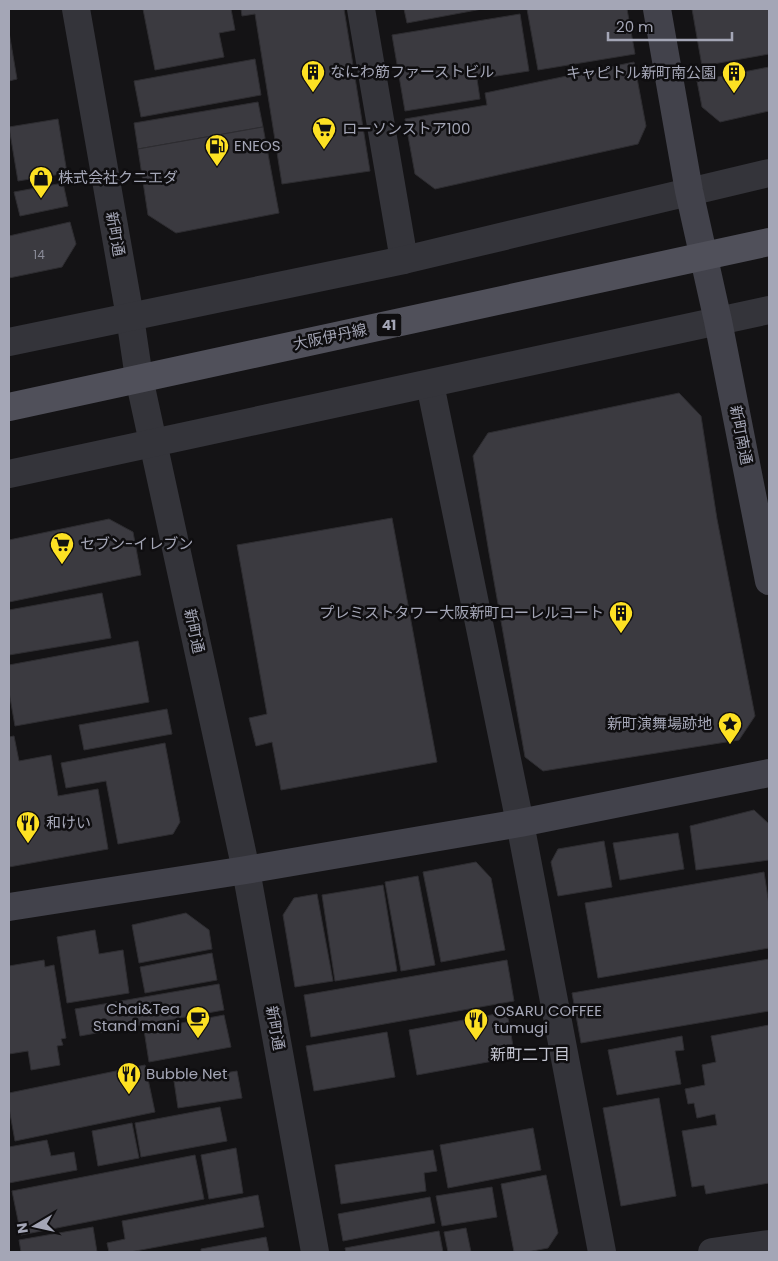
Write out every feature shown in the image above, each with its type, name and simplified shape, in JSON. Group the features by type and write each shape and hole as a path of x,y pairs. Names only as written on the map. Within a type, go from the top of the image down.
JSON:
{"main road":[{"name":"大阪伊丹線","path":"9,407 769,242"}],"street":[{"name":"新町通","path":"76,9 130,316 139,378 246,870 315,1252"},
{"path":"361,9 404,260"},
{"name":"新町南通","path":"656,9 689,191 718,321 769,581"},
{"path":"9,342 404,260 769,173"},
{"path":"9,474 769,310"},
{"path":"430,384 520,824 602,1252"},
{"path":"9,907 520,824 769,773"},
{"path":"712,1252 769,1244"}],"building":[{"path":"143,9 231,9 235,30 219,33 224,57 155,70"},
{"name":"なにわ筋ファーストビル","path":"241,9 344,9 370,171 282,184 255,14 242,16"},
{"path":"404,9 482,9 407,23"},
{"path":"527,9 627,9 635,54 538,70"},
{"path":"692,9 769,9 769,54 702,66"},
{"path":"520,14 529,71 477,79 480,99 405,111 392,35"},
{"path":"9,32 17,79 9,81"},
{"path":"255,59 261,95 141,117 134,81"},
{"path":"634,62 646,126 638,144 435,189 415,174 405,119 487,105 485,93"},
{"name":"キャピトル新町南公園","path":"769,67 769,111 720,122 702,107 697,81"},
{"path":"258,102 263,127 138,149 134,123"},
{"path":"58,119 67,173 18,181 9,127"},
{"path":"263,127 279,213 176,233 148,215 138,149"},
{"name":"株式会社クニエダ","path":"63,183 68,206 20,216 14,192"},
{"path":"70,222 76,244 62,267 9,278 9,236"},
{"name":"プレミストタワー大阪新町ローレルコート","path":"679,393 701,416 717,519 755,716 739,740 543,771 525,757 473,456 488,433"},
{"path":"392,518 437,762 281,790 272,742 256,746 249,718 267,714 237,545"},
{"path":"109,519 133,532 141,575 9,602 9,540"},
{"path":"102,593 111,638 9,655 9,610"},
{"path":"138,641 149,702 15,726 9,692 9,665"},
{"path":"167,709 172,734 84,750 79,725"},
{"path":"14,736 19,761 51,755 58,796 98,789 108,849 9,867 9,737"},
{"path":"165,743 180,822 173,834 118,844 106,781 66,788 61,763"},
{"path":"754,810 769,824 769,860 696,870 690,826"},
{"path":"678,833 684,869 620,880 613,843"},
{"path":"604,841 612,887 558,896 551,862 558,849"},
{"path":"476,862 491,878 505,950 441,962 423,872"},
{"path":"764,872 769,905 769,948 598,978 585,903"},
{"path":"418,876 435,965 401,971 385,882"},
{"path":"383,885 397,971 335,981 322,895"},
{"path":"317,894 333,981 295,987 283,915 294,898"},
{"path":"186,913 209,930 212,949 139,963 132,925"},
{"path":"95,930 99,954 123,950 129,993 67,1003 57,937"},
{"path":"212,953 217,980 145,993 140,967"},
{"path":"769,959 769,1011 581,1043 572,993"},
{"path":"44,960 45,967 54,965 66,1038 61,1039 63,1045 57,1046 60,1065 31,1070 28,1051 9,1054 9,966"},
{"path":"507,960 514,1001 311,1037 304,995"},
{"path":"219,984 224,1010 80,1036 75,1009"},
{"path":"507,1012 515,1057 417,1075 409,1030"},
{"path":"224,1015 231,1047 149,1062 144,1030"},
{"path":"769,1025 769,1183 706,1194 704,1185 692,1187 682,1131 717,1125 715,1114 697,1118 694,1103 688,1104 685,1089 705,1085 702,1065 716,1062 711,1036"},
{"path":"387,1032 395,1077 314,1091 306,1046"},
{"path":"682,1036 684,1050 675,1051 681,1084 617,1095 608,1050"},
{"path":"145,1065 155,1112 15,1141 9,1108 9,1093"},
{"path":"237,1071 242,1098 178,1108 174,1081"},
{"path":"659,1098 676,1196 621,1206 603,1108"},
{"path":"220,1107 227,1141 141,1157 135,1123"},
{"path":"132,1123 139,1158 98,1166 92,1131"},
{"path":"533,1128 541,1170 448,1188 440,1145"},
{"path":"47,1140 51,1156 74,1152 77,1170 9,1183 9,1147"},
{"path":"236,1148 243,1193 209,1199 201,1155"},
{"path":"433,1150 437,1171 424,1173 426,1191 341,1204 335,1165"},
{"path":"195,1155 204,1199 21,1235 12,1191"},
{"path":"546,1175 558,1233 548,1248 527,1252 514,1252 501,1184"},
{"path":"492,1187 497,1217 442,1226 436,1196"},
{"path":"258,1195 264,1227 130,1252 109,1252 107,1243 125,1239 122,1221"},
{"path":"430,1197 435,1223 343,1241 338,1214"},
{"path":"93,1227 97,1252 21,1252 19,1240"},
{"path":"466,1228 471,1252 448,1252 444,1232"},
{"path":"439,1231 443,1252 346,1252 345,1248"},
{"path":"266,1237 269,1252 201,1252 201,1249"}],"place":[{"name":"なにわ筋ファーストビル","path":"313,93"},
{"name":"キャピトル新町南公園","path":"734,94"},
{"name":"ローソンストア100","path":"324,150"},
{"name":"ENEOS","path":"217,167"},
{"name":"株式会社クニエダ","path":"41,199"},
{"name":"セブン-イレブン","path":"62,565"},
{"name":"プレミストタワー大阪新町ローレルコート","path":"621,634"},
{"name":"新町演舞場跡地","path":"730,745"},
{"name":"和けい","path":"28,844"},
{"name":"Chai&Tea Stand mani","path":"198,1039"},
{"name":"OSARU COFFEE tumugi","path":"476,1041"},
{"name":"Bubble Net","path":"129,1095"}],"district":[{"name":"新町二丁目","path":"530,1054"}]}
